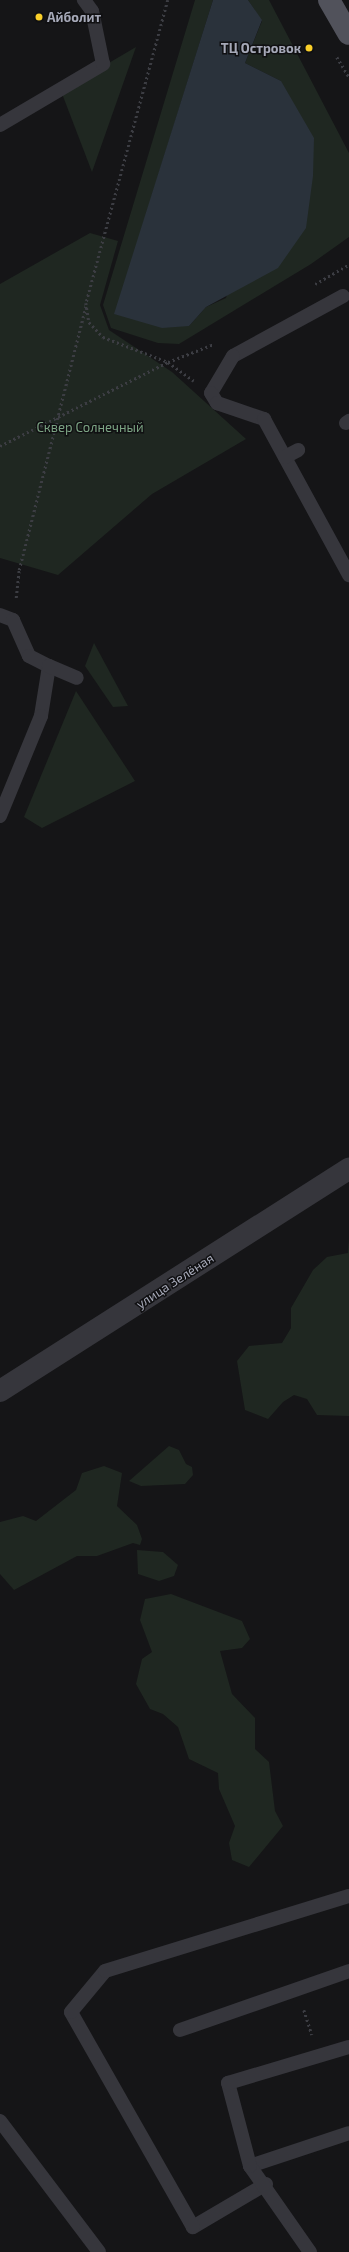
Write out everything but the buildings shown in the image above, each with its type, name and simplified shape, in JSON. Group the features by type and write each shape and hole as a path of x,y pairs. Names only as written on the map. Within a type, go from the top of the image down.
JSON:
{"main road":[{"path":"329,0 349,34"}],"street":[{"name":"улица Зелёная","path":"0,1390 349,1169"}],"lane":[{"path":"0,126 103,64 92,11 84,0"},
{"path":"343,296 233,356 211,393 217,404 264,419 349,575"},
{"path":"285,457 298,450"},
{"path":"6,617 29,656 77,678"},
{"path":"0,816 41,716 49,666"},
{"path":"266,2184 193,2227 71,2012 104,1971 349,1896"},
{"path":"180,2030 349,1971"},
{"path":"310,2252 266,2184 250,2166 228,2083 349,2047"},
{"path":"0,2121 99,2252"},
{"path":"250,2166 349,2133"}],"path":[{"path":"6,617 20,570 86,303 168,0"},
{"path":"309,288 349,264"},
{"path":"86,303 89,322 103,338 168,362 211,393"},
{"path":"0,446 168,362 202,351 222,339"},
{"path":"297,1990 319,2057"}],"green space":[{"path":"195,0 213,0 115,314 189,326 206,307 226,298 281,81 245,63 262,21 248,0 269,0 349,153 349,237 311,264 179,344 158,343 111,328 103,305"},
{"path":"136,47 92,172 61,91"},
{"name":"Сквер Солнечный","path":"90,233 118,241 100,305 109,330 172,372 246,439 152,494 58,575 0,558 0,284"},
{"path":"94,643 128,706 113,707 85,666"},
{"path":"76,691 135,781 42,828 24,817"},
{"path":"349,1238 349,1416 317,1415 307,1399 294,1395 283,1402 268,1419 245,1410 237,1361 249,1346 282,1343 291,1328 291,1308 313,1270 327,1257 348,1253"},
{"path":"169,1446 179,1450 186,1464 192,1467 193,1475 185,1484 141,1486 129,1481"},
{"path":"104,1466 122,1473 117,1506 137,1525 142,1539 140,1545 133,1543 97,1556 77,1556 14,1590 0,1574 0,1522 23,1516 36,1521 76,1490 82,1473"},
{"path":"137,1550 163,1552 178,1565 174,1576 159,1581 138,1574"},
{"path":"171,1594 242,1621 250,1639 242,1648 220,1651 232,1694 255,1718 255,1749 269,1762 275,1811 283,1826 249,1867 232,1860 229,1843 235,1826 219,1789 218,1773 189,1759 178,1727 163,1714 150,1709 136,1684 142,1659 152,1652 140,1620 145,1599"}],"shaded area":[{"path":"213,0 248,0 262,20 245,63 281,81 314,138 313,176 306,228 278,268 206,307 189,326 162,328 114,314"}],"place":[{"name":"Айболит","path":"39,17"},
{"name":"ТЦ Островок","path":"309,48"}]}
